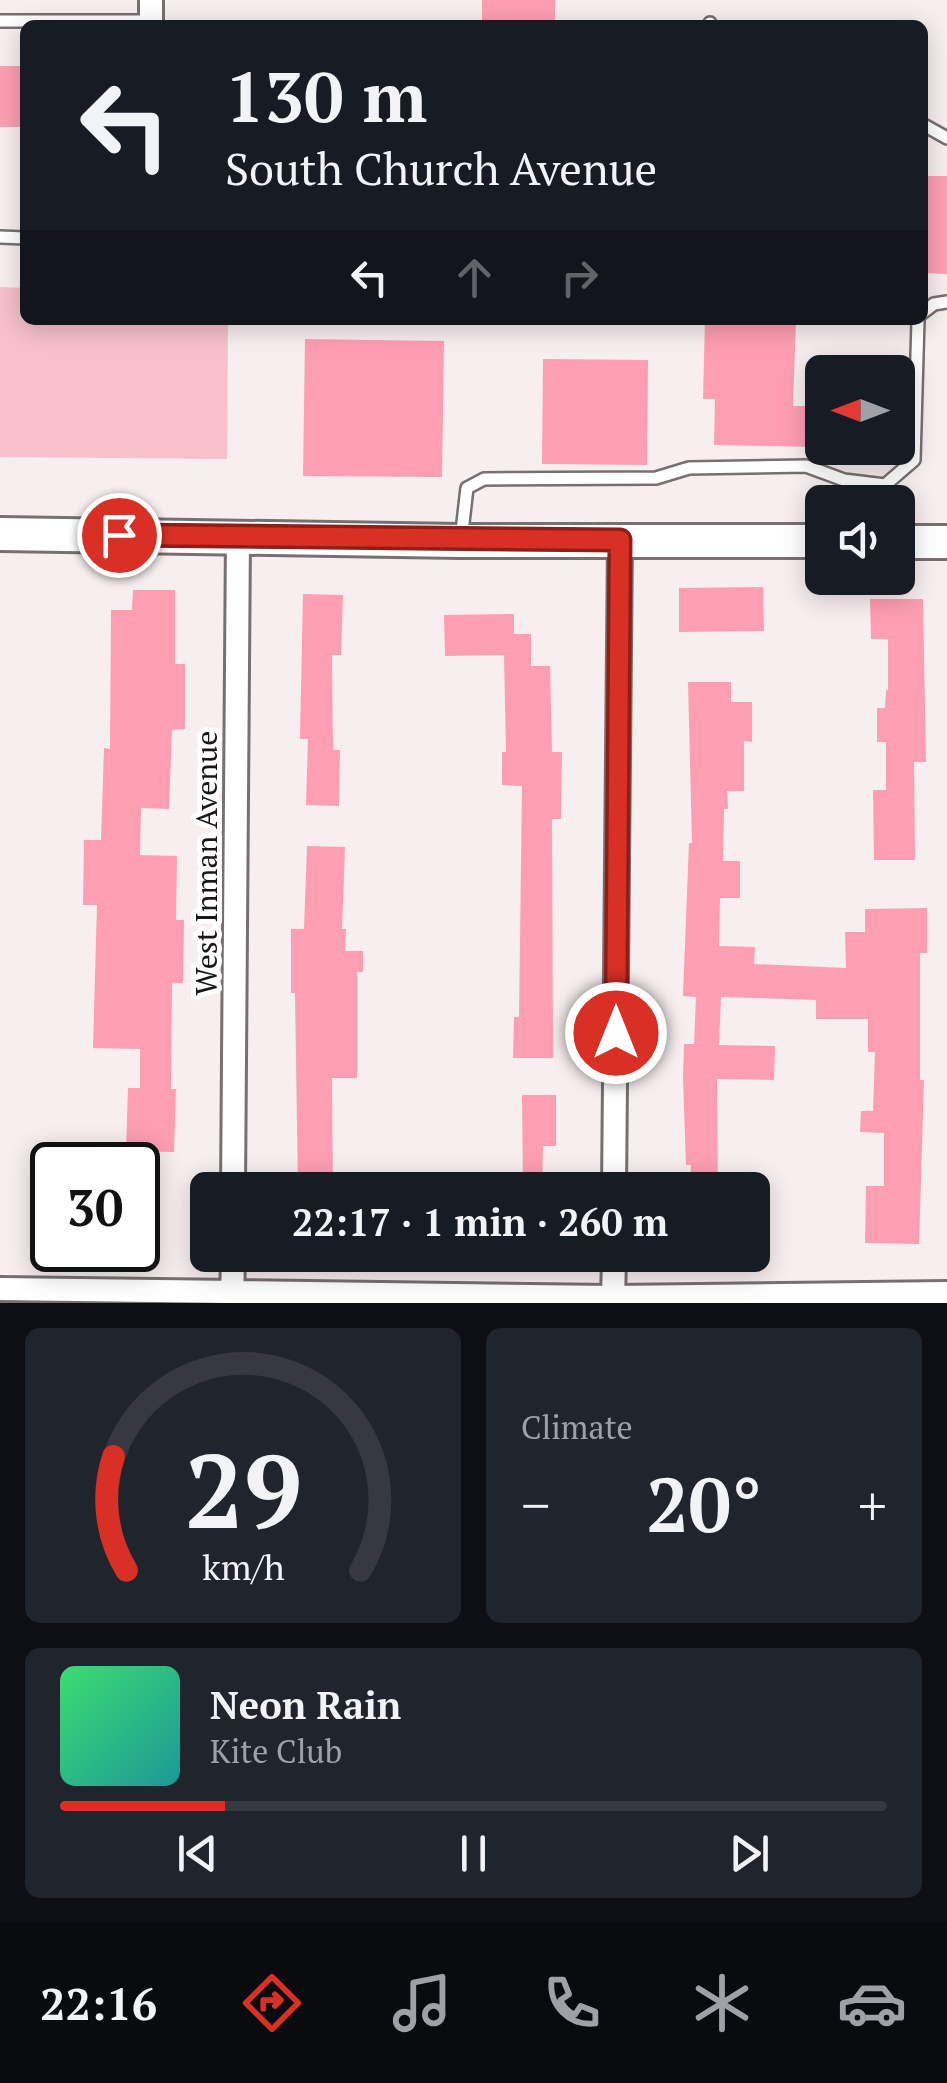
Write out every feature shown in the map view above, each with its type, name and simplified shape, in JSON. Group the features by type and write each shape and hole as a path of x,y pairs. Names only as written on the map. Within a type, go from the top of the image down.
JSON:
{"street":[{"path":"0,534 461,541 805,541"},
{"name":"West Inman Avenue","path":"233,1172 238,536"},
{"path":"614,1172 620,540"},
{"path":"915,542 947,542"},
{"path":"232,1298 233,1272"},
{"path":"613,1300 614,1272"},
{"path":"0,1289 232,1298 613,1300 947,1293"}],"lane":[{"path":"0,21 150,11"},
{"path":"461,541 468,488 484,479 656,478 689,468 806,466 844,480 885,484 914,460 918,325"}],"shaded area":[{"path":"0,287 20,288 20,325 228,325 227,459 0,457"}],"building":[{"path":"482,0 555,0 555,20 482,20"},
{"path":"0,66 20,66 20,127 0,127"},
{"path":"928,176 947,176 947,274 928,273"},
{"path":"705,325 796,325 793,406 805,406 805,447 714,445 715,399 703,399"},
{"path":"305,339 444,341 442,477 303,476"},
{"path":"543,359 648,360 647,465 542,464"},
{"path":"763,587 764,631 679,632 679,588"},
{"path":"133,590 175,590 175,664 185,664 185,729 172,730 169,809 141,808 140,855 177,856 176,920 184,920 183,983 172,983 174,1152 160,1152 160,1142 126,1142 128,1088 140,1088 140,1049 93,1048 97,905 83,905 84,840 101,840 104,748 110,749 111,610 132,610"},
{"path":"303,594 343,595 341,655 332,655 333,750 340,750 339,806 306,805 308,739 300,739"},
{"path":"870,599 923,599 926,762 914,762 915,860 874,860 873,790 886,790 886,742 877,742 877,708 885,708 888,690 888,639 871,639"},
{"path":"514,614 514,634 531,634 531,666 550,666 552,752 562,752 561,819 552,819 553,1058 513,1058 514,1017 519,1017 522,786 502,785 502,752 506,752 504,655 445,656 444,615"},
{"path":"688,682 731,682 731,702 752,702 752,742 744,741 744,791 727,791 728,809 724,809 723,861 740,861 740,898 720,898 719,946 755,947 754,964 846,968 845,932 865,932 865,909 927,908 927,953 920,953 920,1080 924,1080 919,1244 865,1243 866,1186 884,1186 884,1133 860,1132 861,1111 873,1111 875,1052 868,1052 868,1019 816,1019 816,1000 721,997 719,1045 775,1046 774,1080 717,1079 718,1172 691,1172 691,1165 686,1165 684,1044 694,1044 696,997 683,996 692,843"},
{"path":"307,846 345,847 345,951 363,951 363,972 357,972 357,1078 332,1078 333,1172 298,1172 291,929 304,929"},
{"path":"522,1095 556,1095 556,1146 543,1146 542,1172 523,1172"}],"route":[{"path":"119,535 620,540 616,1033"}]}
